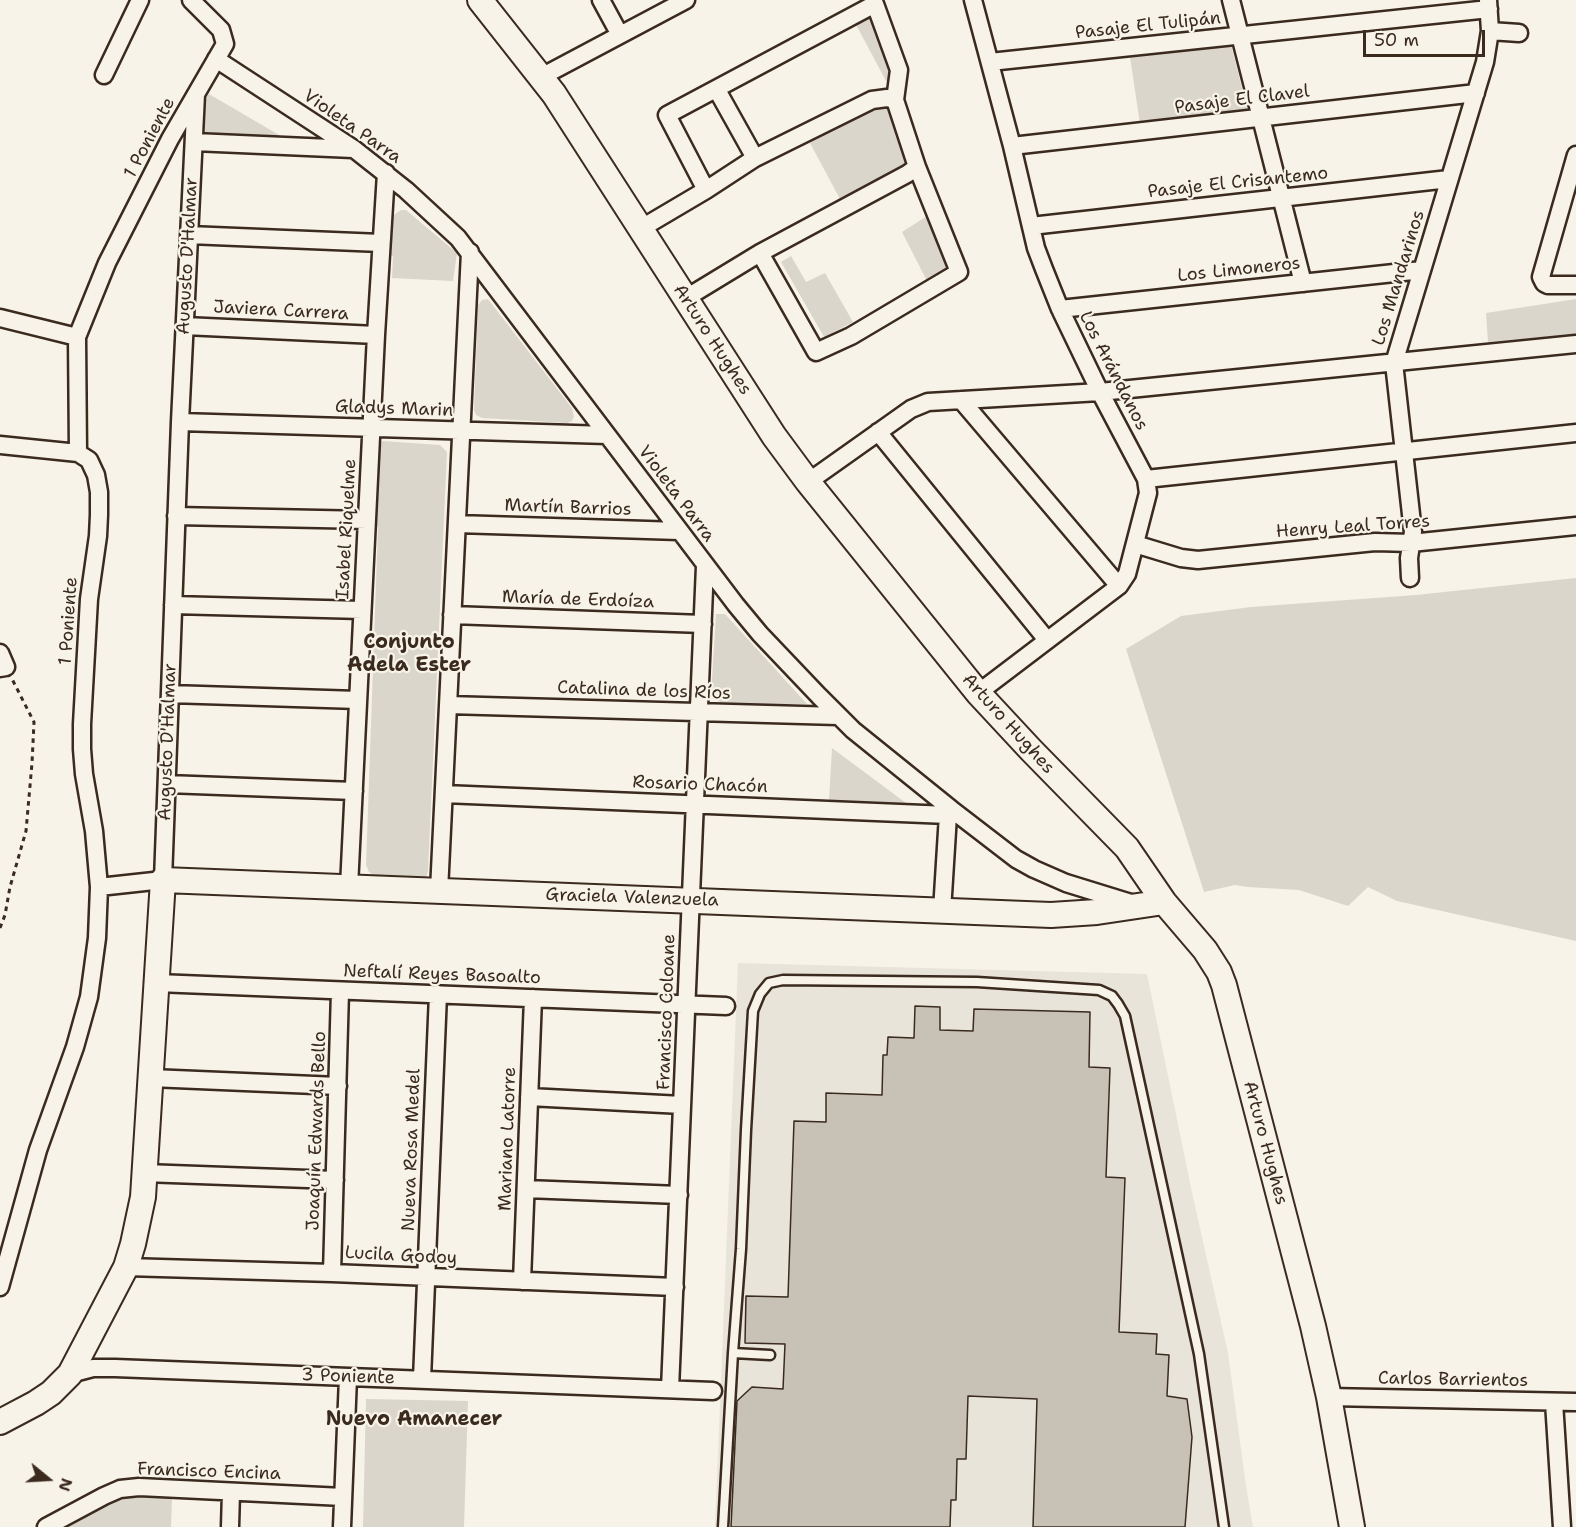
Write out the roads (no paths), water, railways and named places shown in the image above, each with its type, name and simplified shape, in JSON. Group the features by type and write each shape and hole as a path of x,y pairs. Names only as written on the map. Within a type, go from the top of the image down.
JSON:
{"street":[{"path":"104,75 140,0"},
{"name":"1 Poniente","path":"0,1287 38,1150 75,1047 89,997 97,938 99,887 94,831 84,774 82,741 89,599 98,536 99,492 93,466 89,460 78,453 77,337 107,263 170,139 225,44 221,30 191,0"},
{"name":"Arturo Hughes","path":"480,0 541,77 774,436 808,482 978,693 1127,848 1164,902 1212,960 1224,985 1310,1314 1329,1397 1352,1527"},
{"path":"600,0 620,35"},
{"path":"541,77 686,0"},
{"name":"Los Arándanos","path":"973,0 1044,269 1060,309 1146,479 1148,488 1148,498 1127,574 1119,586 978,693"},
{"path":"1231,0 1303,283"},
{"path":"706,190 667,115 875,4 899,70 895,100 917,167 959,272 851,336 816,352 760,253"},
{"name":"Pasaje El Tulipán","path":"990,62 1240,36 1489,5"},
{"name":"Los Mandarinos","path":"1410,578 1408,558 1413,532 1394,363 1485,62 1490,31 1489,5"},
{"path":"1490,31 1519,33"},
{"name":"Violeta Parra","path":"216,59 354,149 386,173 444,224 470,252 705,566 760,634 838,716 949,812 1002,849 1034,869 1066,883 1139,906"},
{"path":"717,90 755,159"},
{"name":"Pasaje El Clavel","path":"1012,146 1476,93"},
{"name":"Augusto D'Halmar","path":"70,1374 126,1267 139,1220 144,1173 164,880 176,516 196,94"},
{"path":"640,229 755,159 872,100 887,98 895,100"},
{"path":"194,142 354,149"},
{"path":"1576,155 1542,273 1542,280 1548,285 1576,285"},
{"path":"686,298 760,253 917,167"},
{"name":"Isabel Riquelme","path":"349,887 386,173"},
{"name":"Pasaje El Crisantemo","path":"1031,226 1449,179"},
{"path":"189,235 381,243"},
{"path":"439,891 470,252"},
{"name":"Los Limoneros","path":"1060,309 1422,270"},
{"path":"0,318 77,337"},
{"name":"Javiera Carrera","path":"185,326 376,335"},
{"path":"808,482 917,405 928,402 1100,392 1576,344"},
{"path":"961,400 1119,586"},
{"name":"Gladys Marin","path":"180,422 607,435"},
{"path":"878,432 1047,640"},
{"path":"1146,479 1576,433"},
{"path":"0,446 78,453"},
{"path":"176,516 367,520"},
{"name":"Martín Barrios","path":"457,524 679,531"},
{"name":"Henry Leal Torres","path":"1135,544 1180,558 1198,560 1375,542 1411,543 1576,526"},
{"name":"Francisco Coloane","path":"670,1389 705,566"},
{"path":"173,605 363,610"},
{"name":"María de Erdoíza","path":"452,615 703,624"},
{"path":"170,694 358,700"},
{"name":"Catalina de los Ríos","path":"448,705 838,716"},
{"path":"167,784 354,791"},
{"name":"Rosario Chacón","path":"444,794 949,812"},
{"path":"942,911 949,812"},
{"name":"Graciela Valenzuela","path":"99,887 164,880 1050,915 1097,912 1164,902"},
{"name":"Neftalí Reyes Basoalto","path":"157,983 726,1006"},
{"name":"Joaquín Edwards Bello","path":"332,1272 340,991"},
{"name":"Nueva Rosa Medel","path":"422,1379 438,994"},
{"name":"Mariano Latorre","path":"522,1281 533,998"},
{"path":"151,1078 338,1086"},
{"path":"529,1097 682,1105"},
{"path":"144,1173 335,1180"},
{"path":"526,1188 679,1195"},
{"name":"Lucila Godoy","path":"126,1267 332,1272 675,1287"},
{"name":"3 Poniente","path":"70,1374 93,1368 115,1368 713,1391"},
{"path":"0,1422 51,1393 70,1374"},
{"path":"342,1527 348,1377"},
{"name":"Carlos Barrientos","path":"1329,1397 1576,1402"},
{"path":"1554,1402 1562,1527"},
{"name":"Francisco Encina","path":"46,1527 120,1489 139,1487 343,1497"},
{"path":"230,1527 231,1492"}],"lane":[{"path":"723,1527 741,1249 753,1011 760,994 770,983 783,980 977,982 1099,990 1112,996 1125,1016 1199,1354 1224,1527"},
{"path":"733,1353 770,1355"}],"district":[{"name":"Conjunto Adela Ester","path":"409,654"},
{"name":"Nuevo Amanecer","path":"414,1420"}]}
